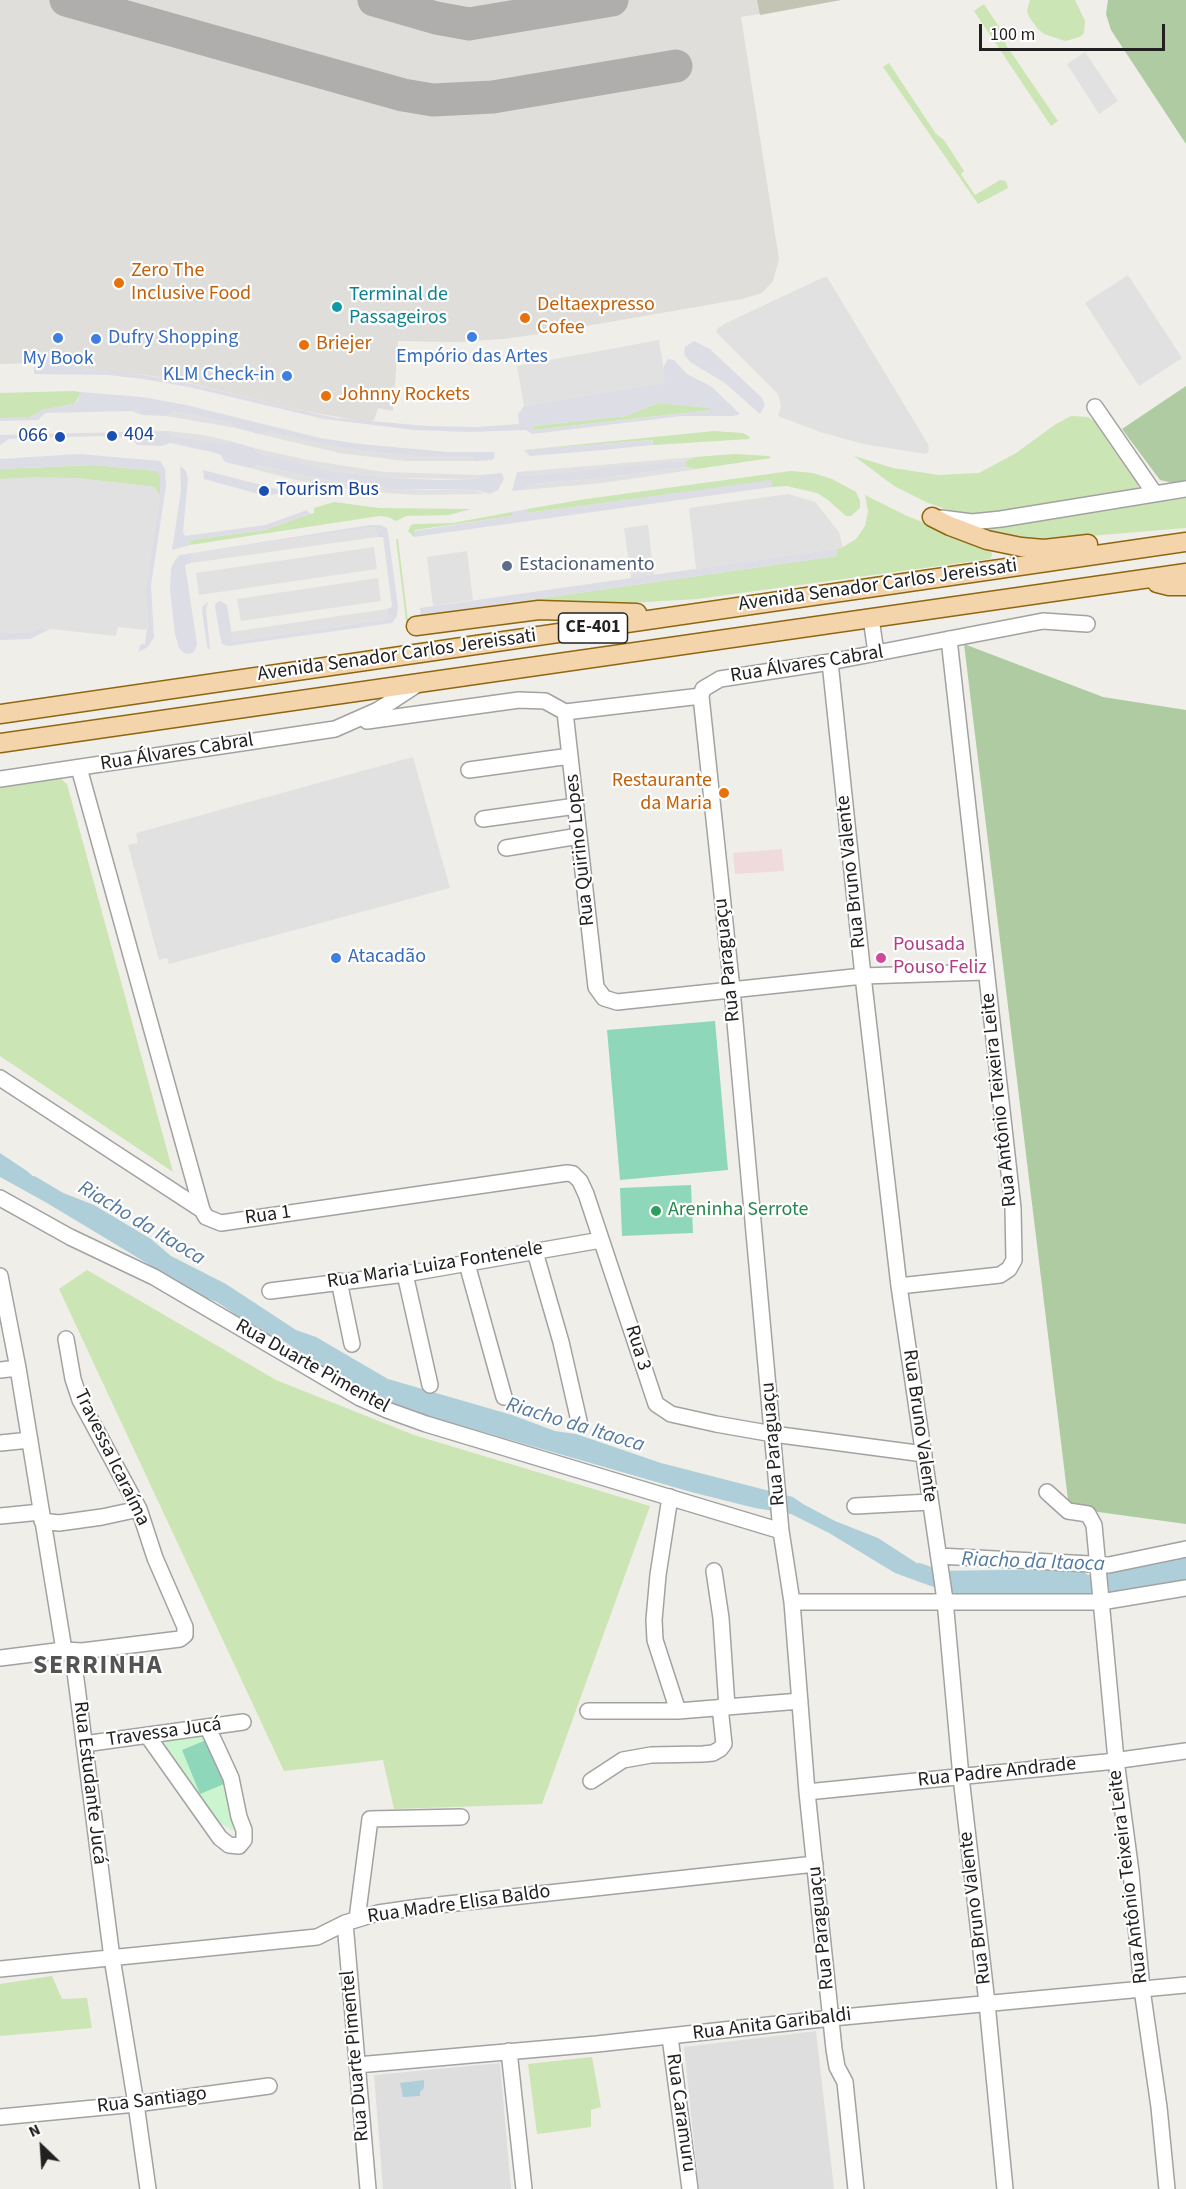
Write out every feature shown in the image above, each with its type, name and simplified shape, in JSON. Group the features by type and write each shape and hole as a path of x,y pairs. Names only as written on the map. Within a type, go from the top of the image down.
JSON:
{"main road":[{"path":"932,517 987,540 1022,548 1044,549 1103,542 1130,546 1180,543"},
{"name":"Avenida Senador Carlos Jereissati","path":"0,714 1180,543"},
{"name":"Avenida Senador Carlos Jereissati","path":"0,743 1186,573"},
{"path":"1144,579 1169,586 1186,586"},
{"path":"417,626 539,610 687,614"}],"street":[{"path":"1095,407 1155,494"},
{"path":"932,517 972,522 1001,519 1186,489"},
{"path":"871,618 876,654"},
{"name":"Rua Álvares Cabral","path":"353,722 519,700 545,702 565,712 701,696 703,689 720,679 876,654 1042,621 1087,624"},
{"name":"Rua Antônio Teixeira Leite","path":"899,1286 1000,1275 1009,1269 1014,1260 1012,1208 949,639"},
{"name":"Rua Bruno Valente","path":"830,662 899,1286 945,1601 961,1777 987,2003 1005,2189"},
{"name":"Rua Álvares Cabral","path":"0,779 335,729 392,702 418,684"},
{"name":"Rua Paraguaçu","path":"701,696 732,989 774,1434 780,1527 792,1602 807,1792 837,2067 845,2082 856,2189"},
{"name":"Rua Quirino Lopes","path":"565,712 596,987 604,998 617,1002 732,989"},
{"path":"469,770 570,756"},
{"path":"79,768 202,1210"},
{"path":"483,819 576,806"},
{"path":"506,848 579,836"},
{"path":"732,989 863,976 985,972"},
{"name":"Rua 1","path":"0,1078 202,1210 206,1216 220,1223 567,1173 576,1176"},
{"name":"Rua 3","path":"576,1176 586,1194 656,1404 671,1414 774,1434 924,1454"},
{"name":"Rua Duarte Pimentel","path":"0,1198 70,1237 154,1277 360,1398 387,1410 426,1425 780,1527"},
{"name":"Rua Maria Luiza Fontenele","path":"270,1291 405,1274 601,1240"},
{"path":"535,1252 561,1342 579,1421"},
{"path":"468,1264 504,1397"},
{"path":"405,1274 430,1385"},
{"name":"Rua Estudante Jucá","path":"0,1276 18,1368 64,1650 73,1656 112,1958 148,2189"},
{"path":"339,1281 352,1344"},
{"name":"Travessa Icaraíma","path":"64,1650 82,1652 180,1639 185,1635 185,1627 155,1558 139,1509 80,1400 73,1379 66,1340"},
{"path":"0,1370 18,1368"},
{"path":"0,1443 30,1440"},
{"name":"Rua Antônio Teixeira Leite","path":"1047,1492 1068,1511 1090,1516 1094,1525 1116,1760 1167,2189"},
{"path":"670,1497 658,1575 654,1620 655,1640 678,1711"},
{"path":"855,1506 930,1502"},
{"path":"0,1516 41,1516 59,1523 139,1509"},
{"path":"939,1559 1097,1567 1186,1549"},
{"path":"591,1781 623,1760 651,1755 713,1753 724,1744 721,1618 714,1570"},
{"path":"792,1602 1101,1599 1186,1588"},
{"path":"0,1658 64,1650"},
{"path":"588,1711 678,1711 800,1701"},
{"name":"Travessa Jucá","path":"84,1744 243,1722"},
{"path":"147,1735 220,1838 229,1845 238,1846 244,1840 244,1830 234,1789 208,1728"},
{"name":"Rua Padre Andrade","path":"807,1792 1186,1751"},
{"name":"Rua Duarte Pimentel","path":"368,2189 357,2065 351,1921 370,1820 461,1817"},
{"name":"Rua Madre Elisa Baldo","path":"0,1969 317,1937 351,1921 378,1913 815,1864"},
{"name":"Rua Anita Garibaldi","path":"357,2065 670,2037 831,2018 1186,1985"},
{"name":"Rua Caramuru","path":"670,2037 690,2189"},
{"path":"509,2051 524,2189"},
{"name":"Rua Santiago","path":"0,2117 136,2104 269,2086"}],"shaded area":[{"path":"0,0 841,0 741,17 779,259 773,281 762,293 742,299 503,339 457,342 398,341 393,411 378,408 374,420 366,422 294,409 190,383 146,375 75,366 34,363 0,364"},
{"path":"757,0 841,0 760,15"},
{"path":"1085,52 1118,101 1099,114 1067,64"},
{"path":"1128,275 1182,358 1139,386 1085,303"},
{"path":"827,277 928,444 929,451 926,454 863,444 820,432 778,416 781,406 778,394 716,332 726,323"},
{"path":"659,340 666,383 524,406 517,366"},
{"path":"694,341 710,349 762,398 765,405 760,414 725,383 690,362 684,354 685,347"},
{"path":"668,359 674,360 687,374 712,387 740,414 682,416 532,434 526,430 470,432 415,430 324,419 189,387 143,379 108,375 34,374 34,363 75,366 180,381 337,418 427,426 477,427 519,424 518,414 524,406 665,383 663,368","holes":["658,403 710,408 711,410 534,430 534,426 626,416"]},
{"path":"80,392 142,397 186,405 320,438 448,452 494,452 495,457 492,460 476,461 471,456 415,456 363,451 266,431 259,434 236,428 232,423 174,411 166,416 142,415 132,411 45,413 38,420 0,421 0,418 30,417 42,410 74,404"},
{"path":"174,411 233,423 236,428 166,416"},
{"path":"265,430 363,451 415,456 471,456 476,461 405,461 339,453 259,434"},
{"path":"168,431 230,441 224,445 171,436"},
{"path":"168,431 171,436 224,444 230,441 254,448 260,454 332,471 390,478 440,480 477,479 481,475 502,473 504,479 498,490 490,494 473,489 394,489 325,480 258,465 250,468 225,462 221,455 212,452 170,443 162,446 137,445 131,438 98,436 9,439 0,445 0,435"},
{"path":"651,440 653,445 530,456 524,450"},
{"path":"254,448 308,460 384,472 481,475 477,479 390,478 332,471 290,462 260,454"},
{"path":"79,454 160,461 165,469 166,486 151,585 154,637 148,647 138,652 141,644 145,644 148,622 145,592 160,496 160,476 157,471 94,465 0,469 0,459"},
{"path":"695,457 686,461 662,464 522,476 517,472"},
{"path":"686,461 686,467 531,484 523,490 512,491 517,472 523,476"},
{"path":"258,465 325,480 370,487 427,490 473,489 484,494 416,495 360,491 296,480 250,468"},
{"path":"180,466 186,471 188,479 183,532 185,536 265,525 307,510 310,514 264,530 190,540 190,545 172,550 181,491"},
{"path":"686,467 698,469 603,483 523,490 531,484"},
{"path":"203,470 277,489 281,493 266,496 204,479"},
{"path":"76,478 155,487 160,496 145,592 148,622 146,630 118,627 116,636 41,628 32,632 0,633 0,479"},
{"path":"771,480 772,487 414,537 414,531 512,516 512,512 527,509 528,513"},
{"path":"788,494 815,502 839,532 843,548 696,569 689,508"},
{"path":"380,525 387,528 388,532 398,607 397,616 392,623 229,646 222,644 215,607 220,601 227,605 233,642 388,619 387,609 392,607 383,537 377,537 375,527 191,554 191,563 185,565 197,644 194,652 189,654 179,648 175,634 170,590 171,568 180,555"},
{"path":"648,525 654,575 631,578 624,528"},
{"path":"375,527 377,537 191,563 191,554"},
{"path":"374,547 377,569 199,595 196,573"},
{"path":"836,549 837,556 425,615 425,619 421,617 420,608"},
{"path":"467,551 473,600 433,606 427,557"},
{"path":"378,578 381,601 241,621 237,599"},
{"path":"208,602 206,609 209,650 202,611 203,606"},
{"path":"387,609 388,619 233,642 231,632"},
{"path":"41,628 50,629 30,639 0,640 0,633 32,632"},
{"path":"413,757 450,888 169,964 167,958 159,960 128,845 138,843 136,833"},
{"path":"782,849 784,871 735,874 733,853"},
{"path":"816,2031 834,2189 699,2189 684,2047"},
{"path":"500,2063 511,2189 383,2189 374,2075"}],"green space":[{"path":"1030,0 1075,0 1085,21 1084,33 1080,37 1065,41 1044,34 1029,17 1027,10"},
{"path":"1108,0 1186,0 1186,144 1111,30 1106,14"},
{"path":"984,4 1003,33 1006,45 1058,121 1051,126 974,11"},
{"path":"889,63 936,134 944,140 964,171 961,174 975,195 1000,180 1006,181 1008,188 978,204 883,67"},
{"path":"1186,386 1186,482 1177,484 1160,480 1122,429"},
{"path":"80,392 80,395 74,404 42,410 28,418 0,418 0,393"},
{"path":"658,403 710,408 711,410 534,430 534,426 626,416"},
{"path":"1071,416 1088,417 1097,423 1138,476 1138,488 992,516 958,514 926,502 894,486 854,456 893,468 939,475 979,473 1016,453"},
{"path":"714,431 743,433 750,437 749,439 653,445 652,440 524,450"},
{"path":"735,454 771,458 697,469 686,467 686,461 695,457"},
{"path":"94,465 157,471 160,475 160,496 154,487 76,478 0,479 0,469"},
{"path":"791,471 813,473 832,479 856,492 860,508 851,516 846,516 817,493 787,486 772,487 771,481 527,513 527,509 586,499"},
{"path":"865,495 907,516 988,548 992,555 990,559 697,599 425,619 424,615 837,556 836,549 856,539 865,526 868,511"},
{"path":"1186,498 1186,528 1030,541 964,525 987,525"},
{"path":"334,502 379,508 471,509 449,515 406,516 396,521 379,516 190,545 190,540 264,530 314,513 314,508"},
{"path":"512,512 512,516 415,530 414,537 408,531 411,525 415,524 453,523"},
{"path":"396,539 398,539 408,621 406,621"},
{"path":"964,644 1103,697 1186,710 1186,1524 1069,1508"},
{"path":"60,778 67,784 173,1172 0,1056 0,787"},
{"path":"715,1021 728,1170 620,1180 607,1030"},
{"name":"Areninha Serrote","path":"691,1185 693,1233 622,1236 620,1188"},
{"path":"87,1270 276,1380 414,1435 650,1506 542,1804 394,1809 383,1760 284,1771 59,1289"},
{"path":"209,1735 228,1784 236,1832 219,1823 200,1804 160,1741"},
{"path":"206,1740 224,1784 200,1794 182,1750"},
{"path":"52,1976 62,1999 87,1998 92,2028 0,2036 0,1984"},
{"path":"592,2057 601,2107 591,2110 591,2127 537,2134 528,2064"}],"water":[{"path":"0,1153 43,1185 94,1205 151,1239 171,1256 226,1284 296,1330 316,1337 388,1379 512,1415 555,1431 576,1434 661,1463 793,1497 835,1521 878,1538 929,1571 1079,1569 1088,1575 1109,1574 1125,1567 1186,1555 1186,1584 1145,1593 961,1597 895,1573 829,1533 791,1514 755,1508 691,1492 393,1406 337,1376 285,1342 255,1328 217,1302 203,1297 0,1177"},
{"path":"424,2080 424,2088 420,2096 403,2097 400,2083"}],"waterway":[{"name":"Riacho da Itaoca","path":"34,1178 61,1194"},
{"name":"Riacho da Itaoca","path":"919,1565 937,1571"}],"taxiway":[{"path":"66,0 403,95 433,100 493,97 676,66"},
{"path":"374,0 436,18 469,24 612,0"}],"place":[{"name":"Zero The Inclusive Food","path":"119,283"},
{"name":"Terminal de Passageiros","path":"337,307"},
{"name":"Deltaexpresso Cofee","path":"525,318"},
{"name":"Empório das Artes","path":"472,337"},
{"name":"My Book","path":"58,338"},
{"name":"Dufry Shopping","path":"96,339"},
{"name":"Briejer","path":"304,345"},
{"name":"KLM Check-in","path":"287,376"},
{"name":"Johnny Rockets","path":"326,396"},
{"name":"404","path":"112,436"},
{"name":"066","path":"60,437"},
{"name":"Tourism Bus","path":"264,491"},
{"name":"Estacionamento","path":"507,566"},
{"name":"Restaurante da Maria","path":"724,793"},
{"name":"Atacadão","path":"336,958"},
{"name":"Pousada Pouso Feliz","path":"881,958"},
{"name":"Areninha Serrote","path":"656,1211"}],"district":[{"name":"SERRINHA","path":"98,1667"}]}
